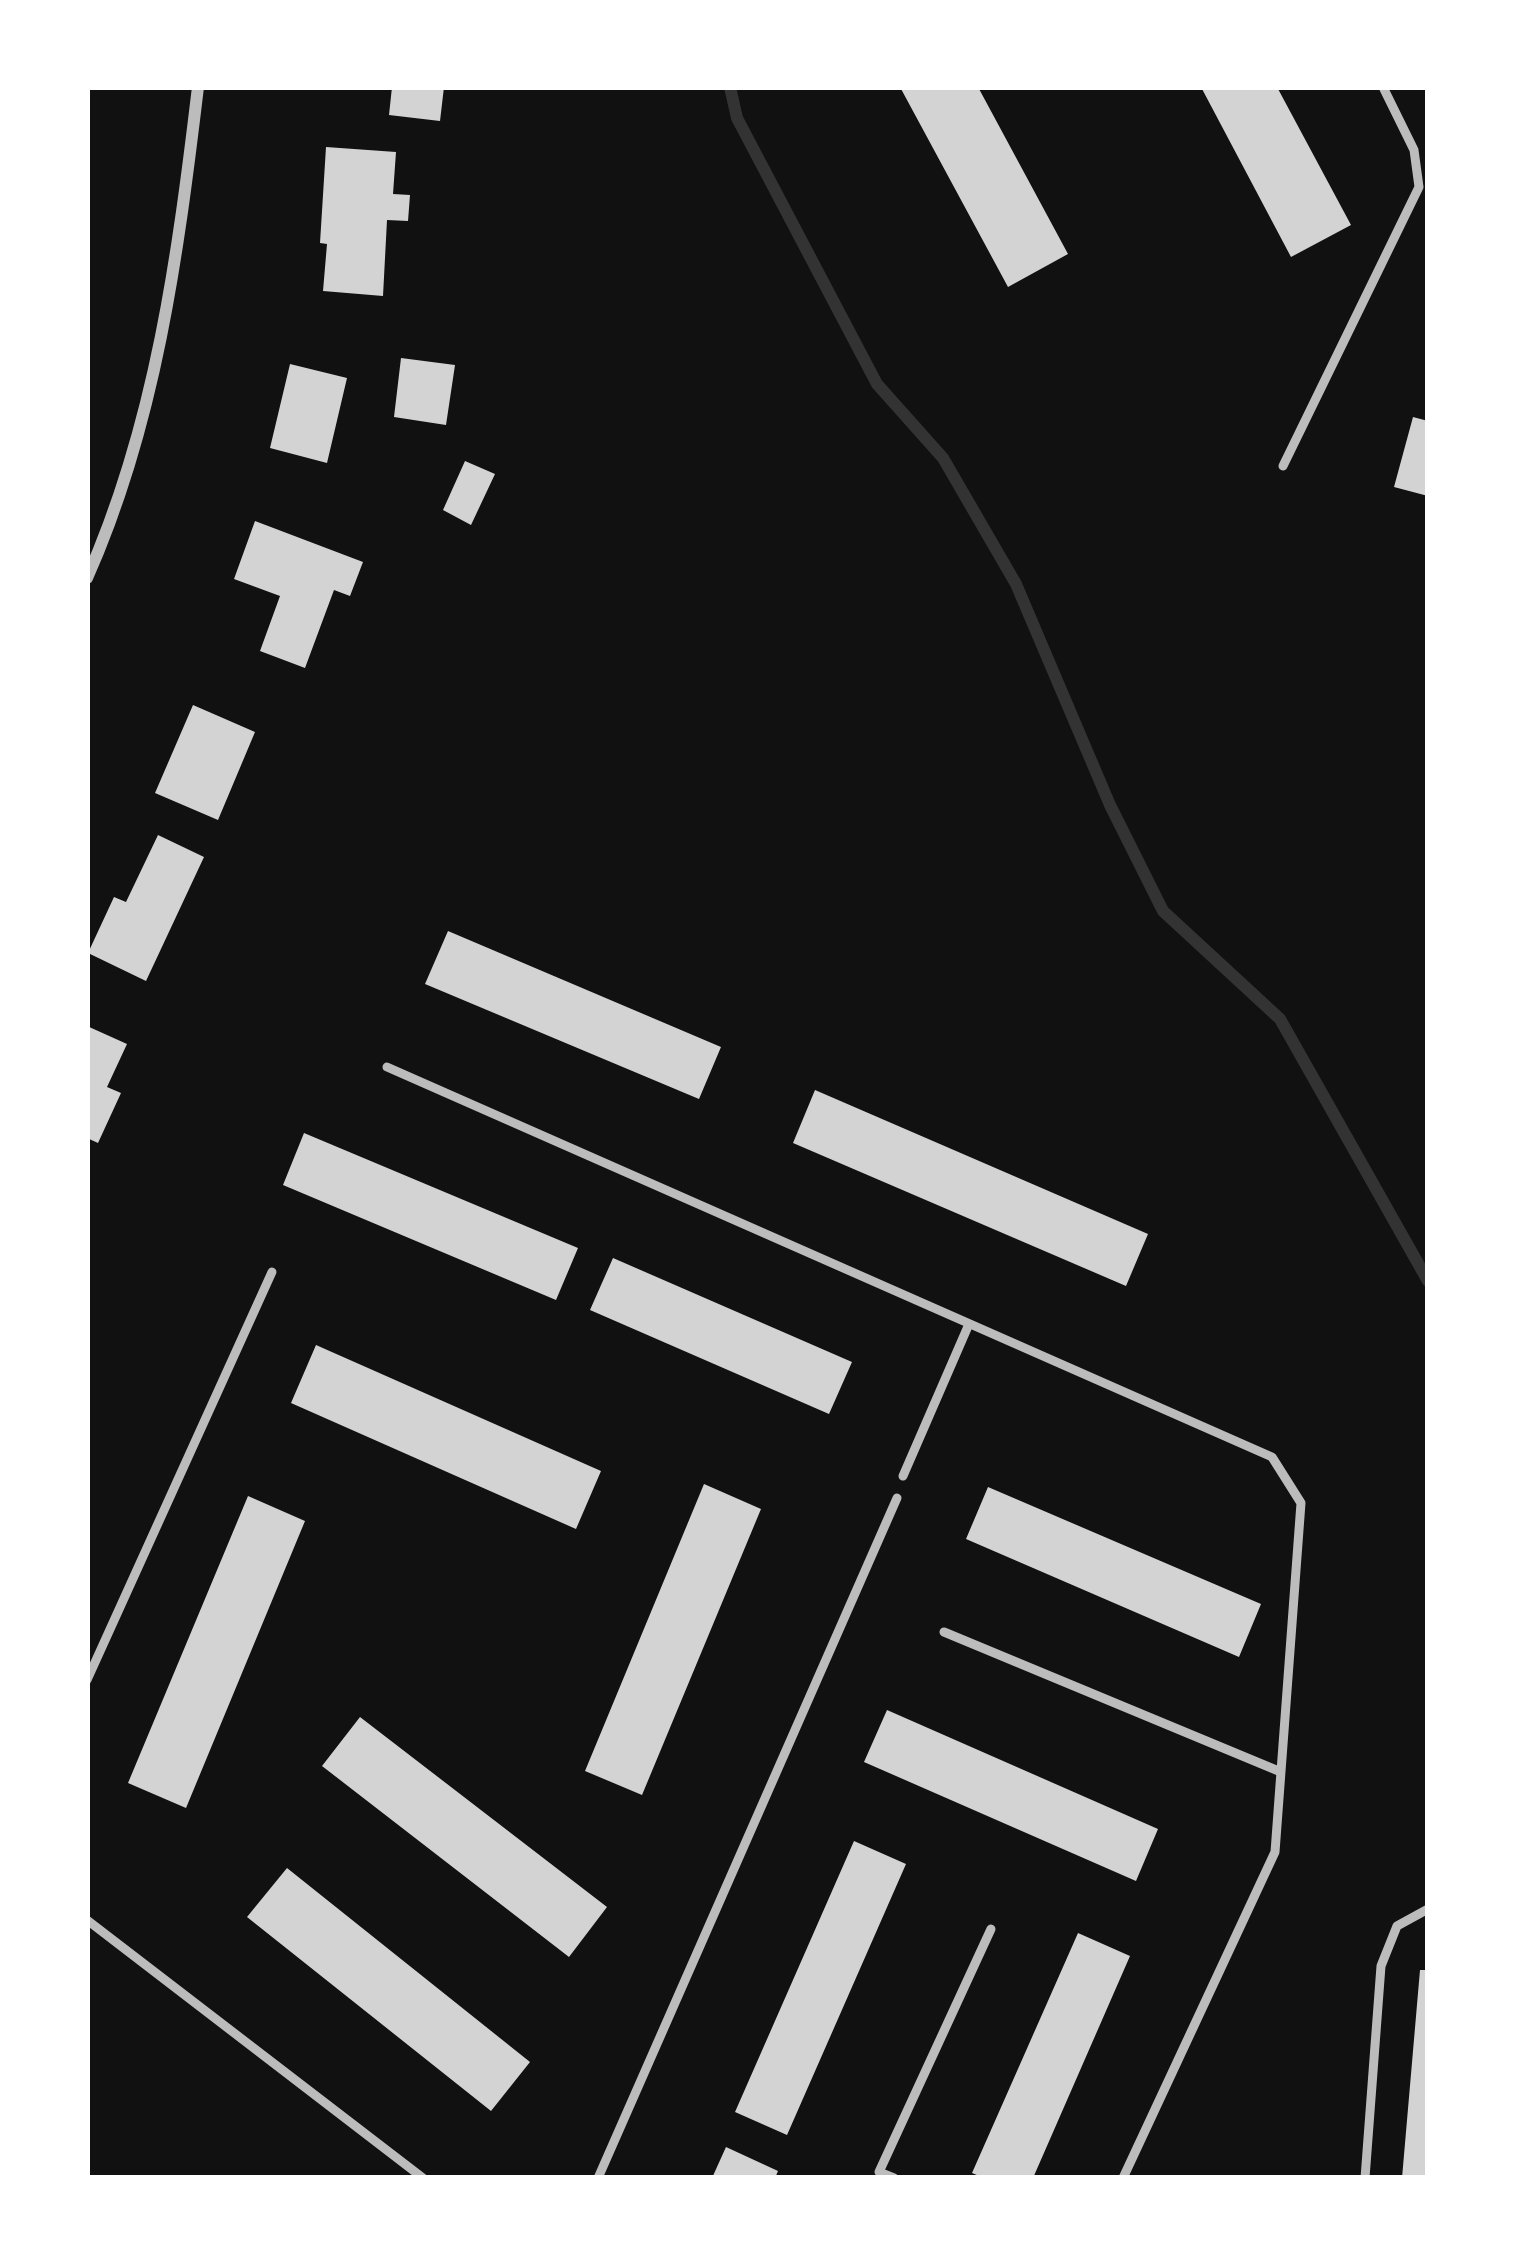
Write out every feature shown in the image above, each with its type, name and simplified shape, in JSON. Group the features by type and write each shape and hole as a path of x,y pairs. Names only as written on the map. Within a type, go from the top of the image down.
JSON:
{"street":[{"path":"87,578 149,394 177,265 197,87"}],"lane":[{"path":"1282,466 1419,187 1414,150 1383,87"},
{"path":"387,1067 1272,1457 1286,1476 1301,1503 1275,1852 1124,2178"},
{"path":"87,1680 272,1272"},
{"path":"903,1476 969,1324"},
{"path":"598,2178 897,1498"},
{"path":"944,1631 1281,1772"},
{"path":"1365,2178 1381,1966 1397,1926 1428,1910"},
{"path":"87,1920 423,2178"},
{"path":"894,2178 879,2172 991,1929"}],"building":[{"path":"392,87 444,87 440,121 389,115"},
{"path":"900,87 978,87 1068,254 1008,287"},
{"path":"1201,87 1277,87 1351,225 1291,257"},
{"path":"326,147 396,152 393,194 410,195 408,221 387,220 383,296 323,291 327,244 320,243"},
{"path":"401,358 455,365 446,425 394,417"},
{"path":"290,364 347,378 327,463 270,448"},
{"path":"1413,417 1428,421 1428,496 1394,487"},
{"path":"465,461 495,474 471,525 443,510"},
{"path":"255,521 363,562 350,596 334,590 305,668 260,651 280,596 234,579"},
{"path":"193,705 255,732 218,820 155,793"},
{"path":"158,835 204,857 146,981 88,953 114,897 126,902"},
{"path":"448,931 721,1047 699,1099 425,984"},
{"path":"87,1026 127,1044 107,1087 121,1093 98,1143 87,1138"},
{"path":"815,1090 1148,1234 1126,1286 793,1143"},
{"path":"304,1133 578,1248 556,1300 283,1185"},
{"path":"613,1258 852,1362 829,1414 590,1310"},
{"path":"316,1345 601,1471 576,1529 291,1403"},
{"path":"704,1484 761,1509 642,1795 585,1771"},
{"path":"988,1487 1261,1604 1239,1657 966,1539"},
{"path":"248,1496 305,1521 186,1808 128,1783"},
{"path":"887,1710 1158,1829 1136,1881 864,1762"},
{"path":"360,1717 607,1907 569,1957 322,1766"},
{"path":"854,1841 906,1864 787,2135 735,2112"},
{"path":"287,1868 530,2062 491,2111 247,1917"},
{"path":"1078,1933 1130,1956 1033,2178 984,2178 972,2173"},
{"path":"1420,1970 1428,1970 1428,2178 1402,2178"},
{"path":"726,2147 778,2171 775,2178 712,2178"}],"waterway":[{"path":"730,87 737,118 877,384 943,458 1016,584 1110,805 1163,911 1280,1019 1428,1281"}]}
